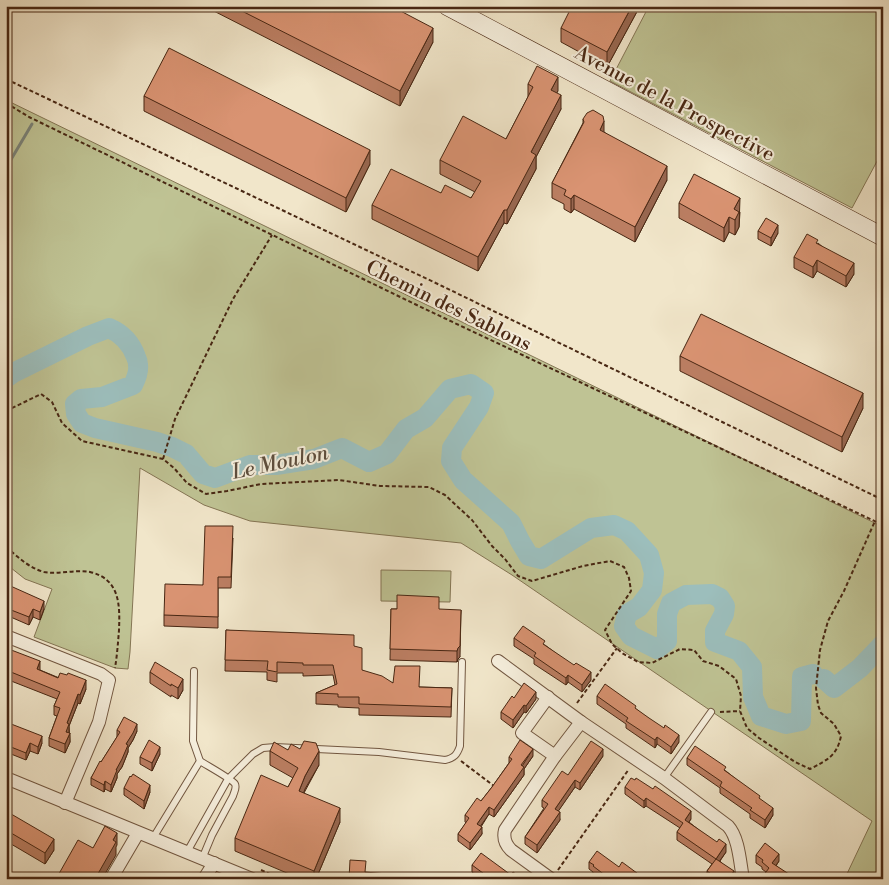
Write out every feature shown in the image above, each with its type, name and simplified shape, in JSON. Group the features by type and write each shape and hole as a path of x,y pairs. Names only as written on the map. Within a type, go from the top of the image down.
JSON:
{"main road":[{"name":"Avenue de la Prospective","path":"447,6 883,237"}],"street":[{"path":"6,636 101,674 109,680 99,722 65,803"},
{"path":"498,661 581,722 664,778 732,829 736,839 743,879"},
{"path":"548,697 522,733 555,756"},
{"path":"554,875 506,846 504,835 555,756 581,722"},
{"path":"6,778 252,879"},
{"path":"111,879 138,833"},
{"path":"204,879 208,861"}],"lane":[{"path":"187,852 228,778 253,754 263,748 379,752 445,760 455,756 460,746 462,662"},
{"path":"194,671 193,741 200,761 228,778 234,783 235,790 212,835 208,861"},
{"path":"664,778 711,712"},
{"path":"153,838 200,761"}],"path":[{"path":"6,79 450,290 883,500"},
{"name":"Chemin des Sablons","path":"6,103 29,117 425,310 883,525"},
{"path":"163,459 175,419 233,298 272,235"},
{"path":"6,411 41,394 52,402 62,423 82,441 163,459 187,483 206,494 261,484 330,480 380,486 429,487 445,496 472,520 518,576 532,581 583,566 610,561 624,567 629,578 631,591 605,630 612,644 622,653 638,662 652,663 680,648 694,650 703,661 719,666 736,679 741,696 740,711 748,728 759,738 795,762 810,769 827,761 838,746 841,736 834,724 821,713 818,705 816,688 820,650 828,622 875,521"},
{"path":"6,547 21,560 42,571 52,573 91,572 106,580 113,587 119,604 120,619 118,654 115,668 109,680"},
{"path":"570,714 617,648"},
{"path":"711,712 740,711"},
{"path":"455,756 499,790"},
{"path":"554,875 636,759"}],"green space":[{"path":"649,6 883,6 883,150 852,208 610,81"},
{"path":"6,100 883,527 883,879 845,878 872,821 512,575 461,543 250,521 204,505 140,468 128,669 115,668 34,637 52,589 25,579 6,564"},
{"path":"381,570 451,571 450,602 381,601"}],"building":[{"path":"232,6 391,6 433,28 400,91"},
{"path":"572,6 632,6 607,52 561,28"},
{"path":"169,48 370,150 346,198 144,96"},
{"path":"537,66 558,77 551,90 561,95 531,152 536,155 507,210 504,210 478,257 372,205 391,169 441,193 445,185 471,198 481,181 440,160 463,116 506,139 533,87 528,84"},
{"path":"593,110 603,116 604,121 600,130 667,166 635,227 574,195 571,199 564,195 566,190 552,183 584,122 583,119 587,113"},
{"path":"694,174 740,198 734,209 739,212 735,220 729,217 724,228 679,203"},
{"path":"766,218 778,225 771,238 758,231"},
{"path":"807,234 818,240 816,243 854,263 846,276 817,260 813,267 794,257"},
{"path":"701,314 863,393 842,437 680,356"},
{"path":"205,526 233,526 231,577 218,577 218,617 164,615 165,584 203,585"},
{"path":"6,584 44,601 40,612 33,609 29,617 6,608"},
{"path":"397,595 439,597 439,609 461,610 460,646 457,651 390,649 391,609 397,609"},
{"path":"523,626 545,641 543,644 574,665 576,663 591,672 582,685 568,675 566,678 534,656 536,653 514,638"},
{"path":"226,630 354,635 354,646 362,648 362,670 382,676 393,683 395,666 420,666 419,687 452,688 451,707 359,704 359,697 338,697 338,694 316,693 337,684 333,665 303,665 303,663 277,662 277,672 267,670 268,661 225,660"},
{"path":"6,648 40,661 37,669 58,678 60,673 67,675 68,673 86,680 80,695 78,694 67,723 69,724 66,732 70,733 65,744 49,738 60,708 54,706 60,692 6,670"},
{"path":"155,662 183,679 178,688 171,684 171,686 150,672"},
{"path":"524,683 536,692 513,720 501,712"},
{"path":"605,684 636,706 635,708 649,718 664,728 665,725 679,735 671,747 657,737 655,740 626,721 628,718 597,696"},
{"path":"124,717 137,724 126,744 128,745 111,785 105,781 104,785 91,778 120,732 117,730"},
{"path":"6,722 42,736 38,747 30,743 26,753 6,745"},
{"path":"149,740 160,747 152,763 140,757"},
{"path":"520,740 533,749 521,765 524,767 494,810 489,807 477,824 482,827 470,843 458,834 469,818 465,815 477,798 481,801 492,787 512,759 509,757"},
{"path":"304,741 316,743 319,751 299,791 340,808 314,871 235,838 261,775 288,787 298,768 270,751 274,742 288,750 291,744 300,749"},
{"path":"591,741 603,749 580,783 575,780 555,809 560,812 537,845 525,837 548,804 542,800 562,771 568,775"},
{"path":"695,746 726,767 724,770 760,796 759,798 773,808 765,820 750,810 752,808 720,786 722,782 687,758"},
{"path":"133,774 150,785 144,801 124,788"},
{"path":"631,778 635,780 636,778 653,789 655,786 691,811 685,820 717,842 719,839 726,844 716,859 677,832 683,823 646,798 644,801 625,787"},
{"path":"6,811 54,839 45,853 6,830"},
{"path":"105,826 117,833 113,840 116,842 95,879 56,879 78,840 93,848"},
{"path":"765,843 779,854 772,863 794,879 767,879 763,876 769,868 756,855"},
{"path":"597,851 619,867 622,862 645,879 610,879 589,862"},
{"path":"481,853 511,875 513,872 523,879 491,879 472,865"},
{"path":"716,859 734,871 730,876 735,879 718,879 707,871"},
{"path":"350,860 366,861 365,872 398,875 398,879 349,879"}],"waterway":[{"path":"6,168 32,124"},
{"name":"Le Moulon","path":"6,378 88,336 109,328 126,339 132,347 138,362 137,375 133,385 102,397 81,399 75,404 76,414 82,423 172,447 186,454 203,474 215,478 250,465 276,465 314,459 342,448 369,462 387,454 406,429 425,418 450,389 471,384 484,393 479,407 452,448 451,461 463,480 511,523 529,556 541,559 591,528 614,525 627,531 649,555 654,573 652,590 639,607 627,614 624,626 631,636 657,649 667,641 667,614 671,603 686,595 712,594 720,598 725,606 724,614 715,631 715,642 739,651 752,667 753,697 761,716 786,724 801,721 802,677 813,674"},
{"name":"Le Moulon","path":"824,679 834,688 860,668 883,644"}]}
